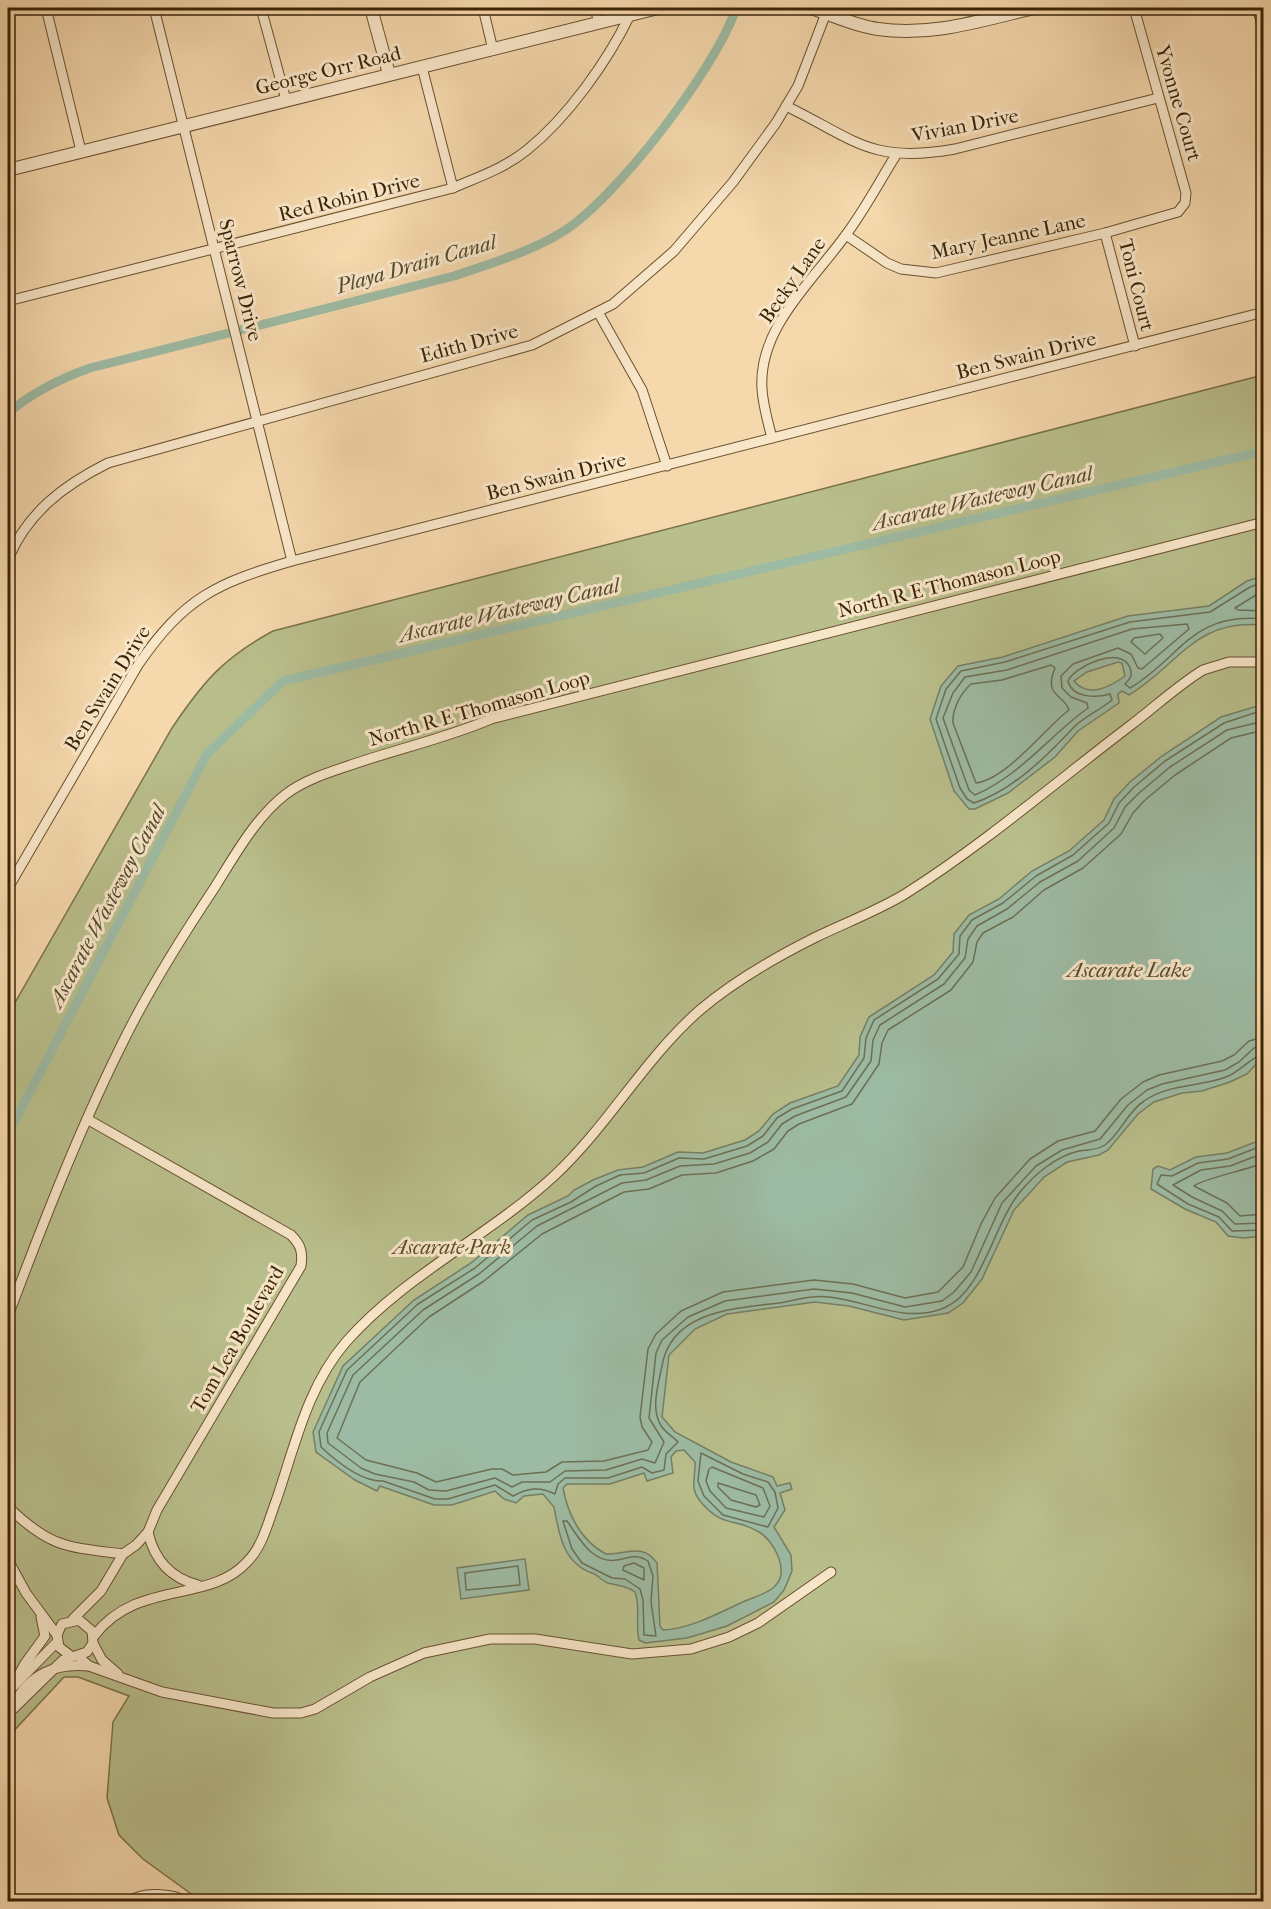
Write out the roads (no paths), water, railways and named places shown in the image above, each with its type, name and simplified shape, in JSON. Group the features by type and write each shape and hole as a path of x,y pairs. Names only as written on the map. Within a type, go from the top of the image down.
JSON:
{"street":[{"path":"46,8 81,151"},
{"name":"Sparrow Drive","path":"154,8 292,561"},
{"path":"261,8 286,100"},
{"path":"371,8 389,74"},
{"path":"483,8 493,50"},
{"path":"595,8 599,23"},
{"name":"George Orr Road","path":"8,170 185,128 286,100 658,8"},
{"path":"811,8 827,10 876,29 921,32 940,30 1034,8"},
{"name":"Yvonne Court","path":"1134,8 1186,193 1182,208"},
{"path":"1257,8 1263,30"},
{"name":"Edith Drive","path":"8,559 29,522 57,492 73,480 131,454 532,345 598,312 634,288 675,251 733,182 786,106 811,56 827,10"},
{"name":"Red Robin Drive","path":"8,301 453,189 510,162 539,139 587,83 613,46 630,15"},
{"path":"422,67 453,189"},
{"name":"Vivian Drive","path":"786,106 845,139 896,155 955,149 1158,98"},
{"name":"Becky Lane","path":"772,438 762,389 767,352 786,313 846,235 896,155"},
{"name":"Mary Jeanne Lane","path":"846,235 887,263 901,269 936,273 1172,216 1182,208"},
{"name":"Toni Court","path":"1105,233 1135,346"},
{"path":"598,312 642,390 667,466"},
{"name":"Ben Swain Drive","path":"8,888 12,871 138,665 161,632 180,613 220,586 292,561 1263,312"},
{"name":"North R E Thomason Loop","path":"8,1316 87,1119 120,1047 148,996 228,867 273,806 288,793 312,779 377,756 460,732 491,719 1263,522"},
{"path":"8,1713 50,1671 74,1656 87,1652 93,1640 116,1614 152,1597 200,1586 234,1575 255,1554 313,1393 344,1344 380,1310 554,1176 586,1142 644,1069 701,1009 740,981 791,951 905,894 1042,795 1196,675 1217,664 1263,662"},
{"name":"Tom Lea Boulevard","path":"73,1620 100,1591 123,1554 136,1545 148,1532 166,1494 301,1266 302,1255 297,1241 291,1236 87,1119"},
{"path":"8,1507 42,1537 56,1543 123,1554"},
{"path":"148,1532 151,1545 165,1567 181,1580 200,1586"},
{"path":"8,1560 57,1638 62,1651 89,1666 162,1692 273,1713 301,1713 315,1709 370,1677 423,1653 490,1639 534,1639 632,1654 691,1649 729,1637 758,1623 831,1572"},
{"path":"8,1692 45,1636 43,1621 36,1607"},
{"path":"14,1684 42,1660 57,1638 62,1624 73,1620 84,1622 102,1660 119,1676"},
{"path":"50,1671 65,1665 89,1666"},
{"path":"129,1902 136,1896 178,1896 187,1902"}],"water":[{"path":"1263,576 1263,625 1240,625 1220,629 1204,636 1189,646 1147,683 1129,695 1122,691 1118,694 1119,703 1078,731 1055,757 1008,793 975,809 969,809 954,791 930,719 941,686 958,666 1003,657 1128,616 1209,606 1247,581","holes":["1118,662 1122,663 1125,676 1107,687 1086,689 1074,681 1087,672"]},
{"name":"Ascarate Lake","path":"1254,707 1264,707 1263,1057 1247,1074 1230,1082 1154,1102 1138,1114 1108,1150 1099,1155 1067,1162 1044,1177 1014,1210 982,1279 963,1303 948,1313 904,1320 849,1306 815,1302 727,1314 695,1329 669,1355 662,1417 675,1432 731,1462 773,1477 777,1486 790,1483 792,1489 780,1493 785,1510 774,1527 791,1555 792,1571 784,1590 774,1602 727,1626 687,1638 645,1643 639,1640 638,1604 635,1592 606,1582 575,1562 564,1546 554,1507 543,1494 524,1496 516,1503 504,1499 495,1491 452,1505 434,1505 380,1486 377,1491 355,1480 316,1452 313,1432 343,1366 414,1300 471,1263 528,1215 568,1196 574,1190 593,1180 618,1170 643,1167 678,1152 703,1153 745,1140 759,1131 773,1114 790,1103 838,1086 859,1055 860,1037 869,1017 934,975 953,952 954,934 969,915 999,899 1032,871 1069,851 1104,820 1114,799 1130,782 1162,756 1221,717","holes":["684,1450 695,1462 694,1486 700,1501 716,1516 751,1528 765,1536 775,1549 781,1565 781,1573 774,1587 764,1593 695,1623 663,1630 660,1626 657,1563 646,1553 640,1551 606,1554 597,1549 577,1526 568,1508 563,1488 567,1484 610,1484 644,1473 647,1481 673,1473 671,1457 676,1451"]},
{"path":"1263,1139 1263,1236 1243,1238 1228,1236 1216,1222 1185,1209 1151,1189 1153,1169 1158,1166 1170,1170 1196,1157 1227,1153"},
{"path":"525,1559 529,1590 461,1599 457,1568"}],"waterway":[{"name":"Playa Drain Canal","path":"8,413 47,387 90,368 454,276 511,256 552,238 586,214 611,190 663,129 709,63 736,8"},
{"name":"Ascarate Wasteway Canal","path":"8,1134 207,754 283,681 1264,451"}],"park label":[{"name":"Ascarate Park","path":"452,1247"}]}
